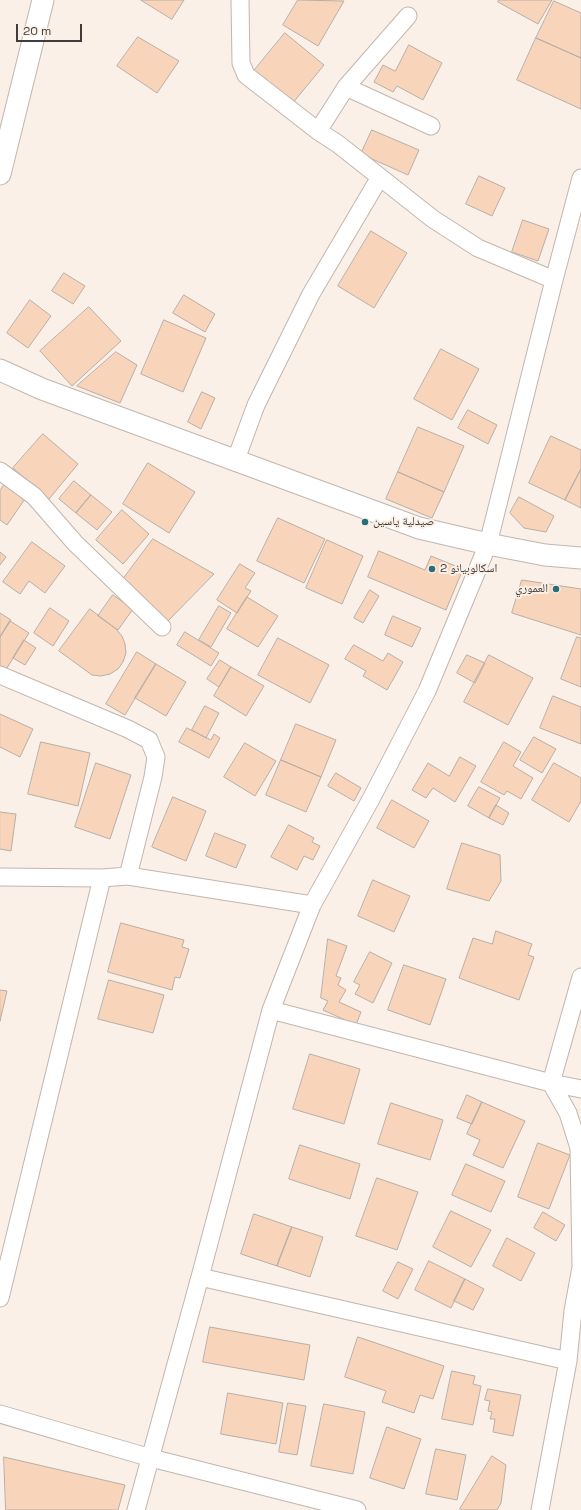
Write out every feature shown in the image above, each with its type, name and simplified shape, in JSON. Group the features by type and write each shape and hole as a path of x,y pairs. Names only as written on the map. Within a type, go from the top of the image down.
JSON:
{"street":[{"path":"0,174 43,0"},
{"path":"240,0 241,63 246,75 318,131 338,144 433,219 478,248 554,280"},
{"path":"318,131 346,87 408,16"},
{"path":"346,87 431,126"},
{"path":"236,462 256,405 311,294 380,177"},
{"path":"136,1510 271,1010 312,905 427,691 488,544 581,178"},
{"path":"0,370 42,389 236,462 419,528 545,555 581,558"},
{"path":"0,471 34,496 75,543 162,627"},
{"path":"0,675 128,729 149,740 156,757 153,777 128,876"},
{"path":"0,877 102,878 128,876 312,905"},
{"path":"0,1298 102,878"},
{"path":"540,1510 568,1360 573,1311 581,1266 579,1148 568,1113 551,1083 581,977"},
{"path":"271,1010 551,1083 581,1089"},
{"path":"200,1277 568,1360"},
{"path":"0,1414 151,1458 357,1510"}],"building":[{"path":"141,0 184,0 172,19"},
{"path":"298,0 344,1 318,46 283,25"},
{"path":"499,0 552,0 538,24 498,2"},
{"path":"554,1 581,13 581,58 536,38"},
{"path":"285,33 324,65 292,104 253,72"},
{"path":"138,37 179,61 157,93 117,66"},
{"path":"536,38 581,58 581,109 517,80"},
{"path":"409,45 442,63 423,100 397,86 393,92 374,82 383,65 395,71"},
{"path":"372,130 419,150 408,175 361,154"},
{"path":"479,176 505,188 492,216 466,204"},
{"path":"523,220 549,229 538,261 512,252"},
{"path":"371,231 407,253 374,308 338,286"},
{"path":"64,273 85,286 73,304 52,291"},
{"path":"184,295 215,314 205,332 173,313"},
{"path":"30,300 51,316 28,348 7,333"},
{"path":"89,307 121,341 72,386 40,351"},
{"path":"164,320 206,338 183,392 141,374"},
{"path":"441,349 479,369 452,420 414,399"},
{"path":"116,352 137,365 120,403 77,386"},
{"path":"202,392 215,398 201,429 188,422"},
{"path":"468,410 497,425 488,444 458,428"},
{"path":"418,427 464,446 444,492 398,472"},
{"path":"43,434 78,464 49,499 13,468"},
{"path":"551,436 581,450 581,469 565,500 529,483"},
{"path":"148,463 195,492 169,533 123,504"},
{"path":"581,469 581,508 565,500"},
{"path":"398,472 444,492 432,518 386,499"},
{"path":"74,481 91,495 76,513 59,499"},
{"path":"6,482 27,496 7,525 0,520 0,491"},
{"path":"91,495 112,512 97,530 76,513"},
{"path":"519,497 554,516 546,532 524,528 510,513"},
{"path":"122,510 149,534 123,564 96,540"},
{"path":"278,518 325,539 304,583 257,561"},
{"path":"153,539 214,574 167,622 121,582"},
{"path":"327,540 363,556 342,604 306,588"},
{"path":"32,542 65,566 45,593 29,581 20,594 3,582"},
{"path":"379,551 425,570 431,556 463,569 446,610 368,577"},
{"path":"0,552 6,557 0,565"},
{"path":"240,564 255,573 245,588 251,591 237,613 217,600"},
{"path":"522,580 581,589 581,635 512,613"},
{"path":"370,590 379,596 363,623 354,618"},
{"path":"113,595 133,609 118,630 98,616"},
{"path":"247,597 278,616 258,647 227,629"},
{"path":"219,606 231,613 211,647 199,640"},
{"path":"50,608 69,621 53,646 34,633"},
{"path":"90,609 116,629 122,636 125,644 126,653 123,662 118,669 110,674 101,676 92,675 59,651"},
{"path":"0,613 11,620 0,637"},
{"path":"393,616 421,628 412,647 385,635"},
{"path":"10,621 29,633 5,671 0,668 0,637"},
{"path":"185,632 219,653 211,666 177,645"},
{"path":"577,637 581,638 581,687 561,679"},
{"path":"278,638 329,665 310,703 258,675"},
{"path":"24,640 36,648 25,665 13,658"},
{"path":"354,645 383,661 388,653 403,662 387,690 363,676 366,671 345,659"},
{"path":"137,652 156,664 125,715 106,704"},
{"path":"467,655 485,663 475,683 457,673"},
{"path":"489,655 533,678 508,725 464,702"},
{"path":"220,660 231,667 219,687 207,679"},
{"path":"156,664 186,682 166,716 135,698"},
{"path":"231,667 264,686 246,716 214,696"},
{"path":"553,696 581,707 581,744 540,728"},
{"path":"205,706 219,713 206,738 192,730"},
{"path":"0,714 33,729 20,757 0,747"},
{"path":"296,724 336,740 321,777 281,760"},
{"path":"187,728 211,740 214,734 220,738 209,758 179,742"},
{"path":"534,737 556,749 542,773 520,760"},
{"path":"41,742 90,753 78,806 28,794"},
{"path":"504,742 521,752 513,766 533,778 521,799 507,791 504,795 481,782"},
{"path":"245,743 276,761 255,796 224,777"},
{"path":"460,757 476,766 455,802 433,788 426,798 412,790 428,763 449,776"},
{"path":"281,760 321,777 306,812 266,795"},
{"path":"96,763 131,775 110,839 75,827"},
{"path":"554,763 581,778 581,801 569,822 532,800"},
{"path":"336,773 361,788 354,801 328,786"},
{"path":"479,787 500,798 489,818 468,806"},
{"path":"173,797 206,811 186,861 152,847"},
{"path":"392,800 429,821 414,848 377,828"},
{"path":"496,805 509,813 503,825 489,818"},
{"path":"0,812 16,814 11,851 0,849"},
{"path":"289,825 314,838 312,842 320,846 313,860 304,856 297,870 271,857"},
{"path":"215,833 246,845 236,868 206,856"},
{"path":"462,843 500,855 501,881 489,901 447,889"},
{"path":"373,880 410,896 394,932 358,916"},
{"path":"121,923 184,940 182,947 189,949 180,978 175,977 172,990 108,972"},
{"path":"496,931 532,944 528,955 534,957 519,1000 459,978 473,938 492,944"},
{"path":"328,939 347,946 336,976 341,978 338,985 346,990 339,1002 361,1012 356,1025 323,1010 328,1001 321,998"},
{"path":"370,952 392,963 373,1003 355,994 360,985 354,982"},
{"path":"404,965 446,979 430,1025 388,1010"},
{"path":"109,980 164,995 153,1033 98,1019"},
{"path":"0,990 7,991 0,1021"},
{"path":"310,1054 360,1069 344,1124 293,1109"},
{"path":"467,1095 482,1102 472,1124 457,1118"},
{"path":"482,1102 525,1121 503,1168 473,1155 480,1140 467,1134"},
{"path":"391,1103 443,1120 430,1160 378,1144"},
{"path":"538,1143 570,1155 549,1209 518,1197"},
{"path":"300,1145 360,1164 350,1199 289,1179"},
{"path":"466,1164 505,1181 491,1212 452,1195"},
{"path":"377,1178 418,1192 397,1250 356,1236"},
{"path":"451,1211 491,1230 471,1267 433,1247"},
{"path":"543,1212 565,1225 556,1241 534,1228"},
{"path":"254,1214 292,1227 277,1266 241,1254"},
{"path":"292,1227 323,1237 310,1277 277,1266"},
{"path":"507,1238 535,1253 521,1281 493,1266"},
{"path":"429,1261 465,1279 451,1308 415,1290"},
{"path":"398,1262 413,1269 398,1299 383,1291"},
{"path":"465,1279 484,1289 473,1310 454,1301"},
{"path":"210,1327 310,1345 304,1380 203,1362"},
{"path":"358,1337 444,1366 433,1399 420,1395 414,1413 382,1402 386,1391 345,1377"},
{"path":"452,1371 475,1376 473,1384 481,1386 473,1425 442,1419"},
{"path":"488,1389 521,1395 513,1436 493,1432 495,1419 490,1419 492,1412 488,1411 490,1401 485,1400"},
{"path":"228,1393 283,1403 276,1444 221,1434"},
{"path":"288,1403 306,1406 297,1455 279,1452"},
{"path":"324,1404 365,1412 353,1474 311,1466"},
{"path":"387,1427 421,1439 404,1489 370,1478"},
{"path":"436,1449 466,1455 457,1500 426,1494"},
{"path":"492,1456 506,1465 501,1503 497,1510 460,1509"},
{"path":"4,1457 125,1485 118,1510 6,1510"}],"place":[{"name":"صيدلية ياسين","path":"365,522"},
{"name":"اسكالوبيانو 2","path":"432,569"},
{"name":"العموري","path":"556,589"}]}
